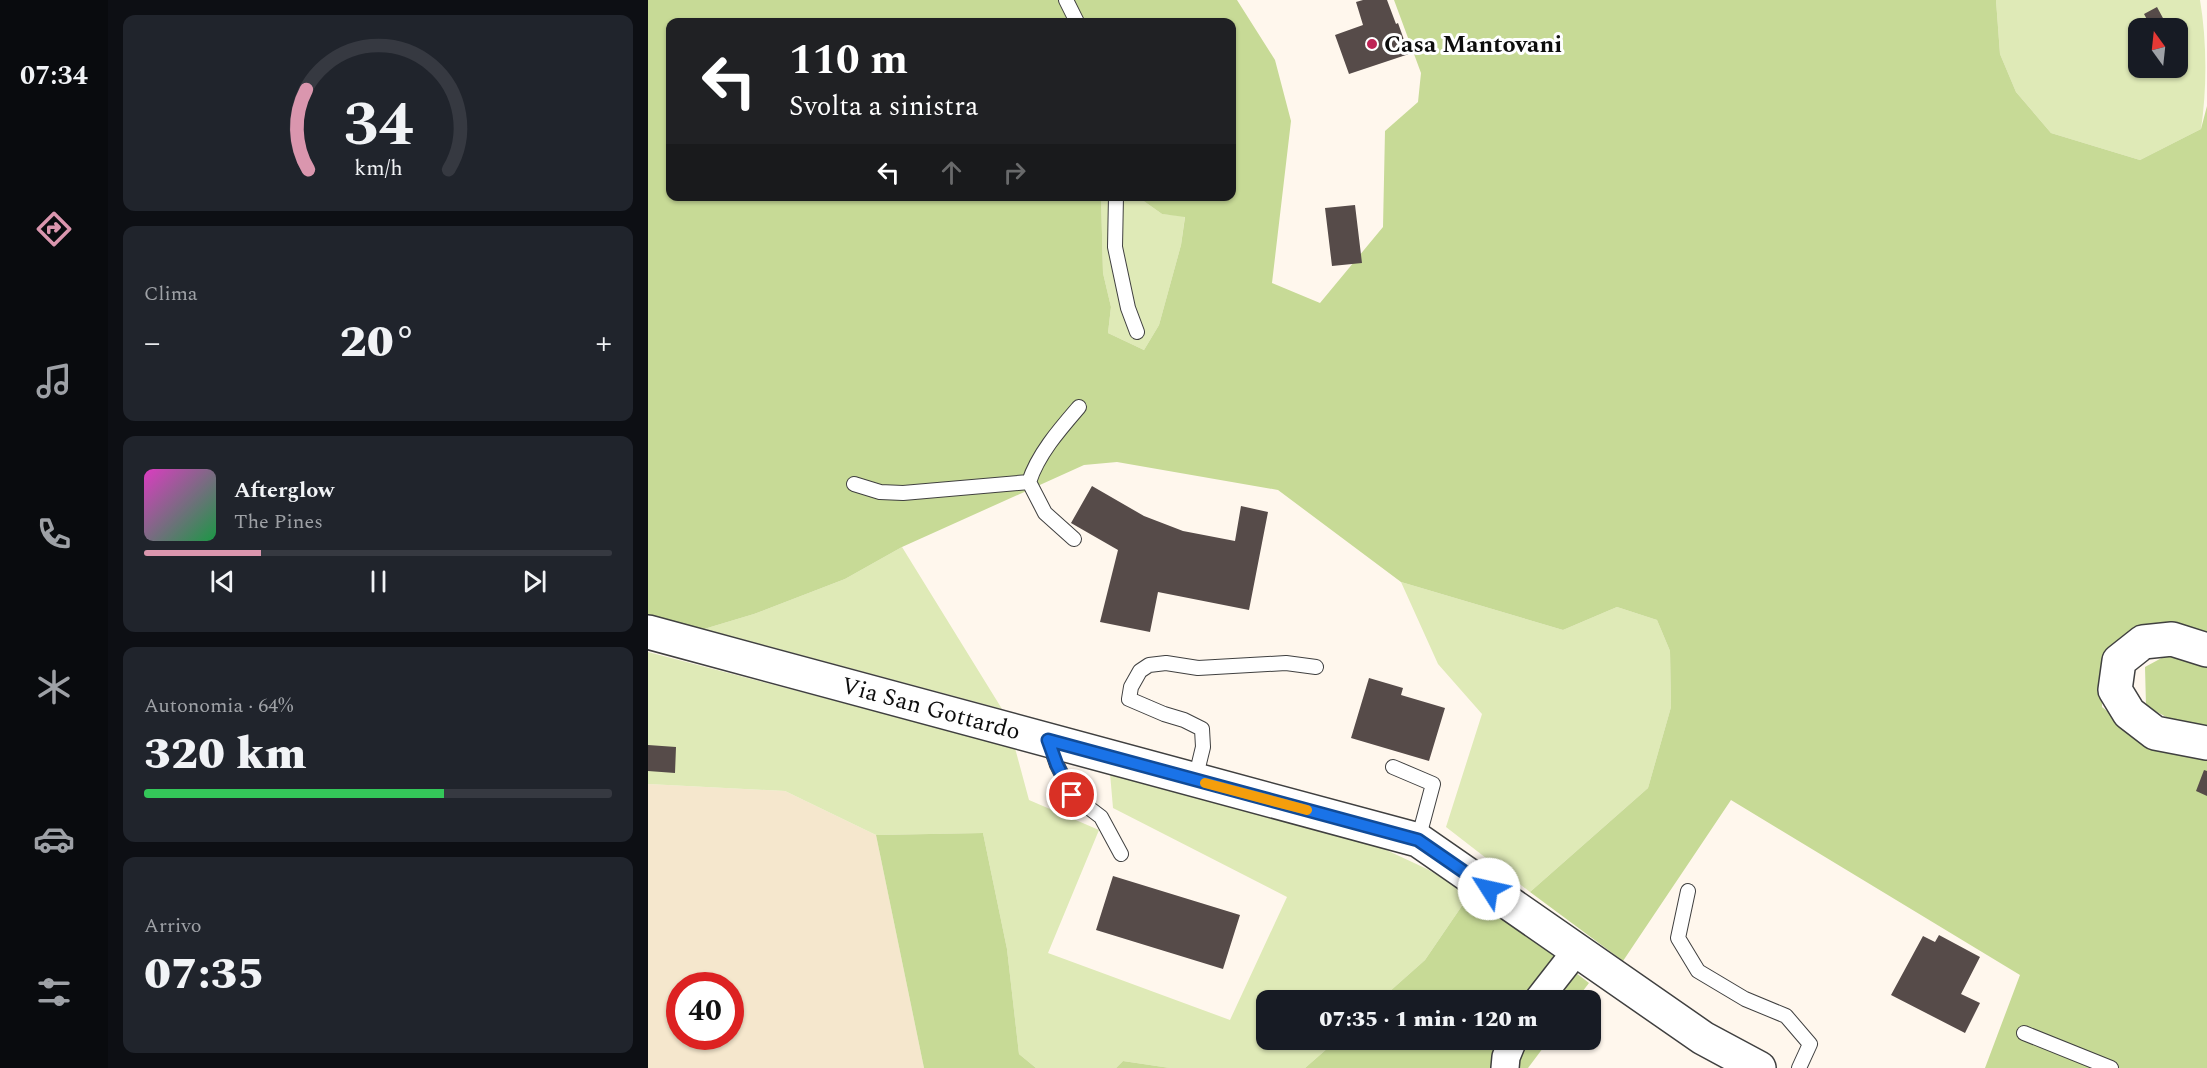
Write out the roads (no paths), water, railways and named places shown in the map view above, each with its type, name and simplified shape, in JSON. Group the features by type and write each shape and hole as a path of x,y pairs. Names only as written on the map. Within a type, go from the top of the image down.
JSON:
{"street":[{"name":"Via San Gottardo","path":"648,632 1418,840 1635,993 1703,1038 1760,1068"},
{"path":"2207,650 2172,639 2143,642 2119,661 2115,690 2129,713 2155,733 2207,743"},
{"path":"1547,990 1577,950"},
{"path":"1505,1068 1509,1050"}],"lane":[{"path":"1066,0 1075,18"},
{"path":"1116,201 1115,247 1128,308 1137,332"},
{"path":"1074,539 1045,513 1029,482 1034,469 1061,428 1079,408"},
{"path":"854,484 880,492 903,493 1029,482"},
{"path":"1195,780 1203,747 1202,729 1129,699 1131,687 1140,671 1149,665 1166,663 1197,668 1286,663 1316,667"},
{"path":"1048,740 1072,795 1101,817 1121,854"},
{"path":"1393,767 1433,784 1418,840"},
{"path":"1688,891 1678,938 1698,971 1745,999 1786,1016 1810,1044 1799,1068"},
{"path":"2024,1033 2111,1068"}],"place":[{"name":"Casa Mantovani","path":"1372,44"}]}
